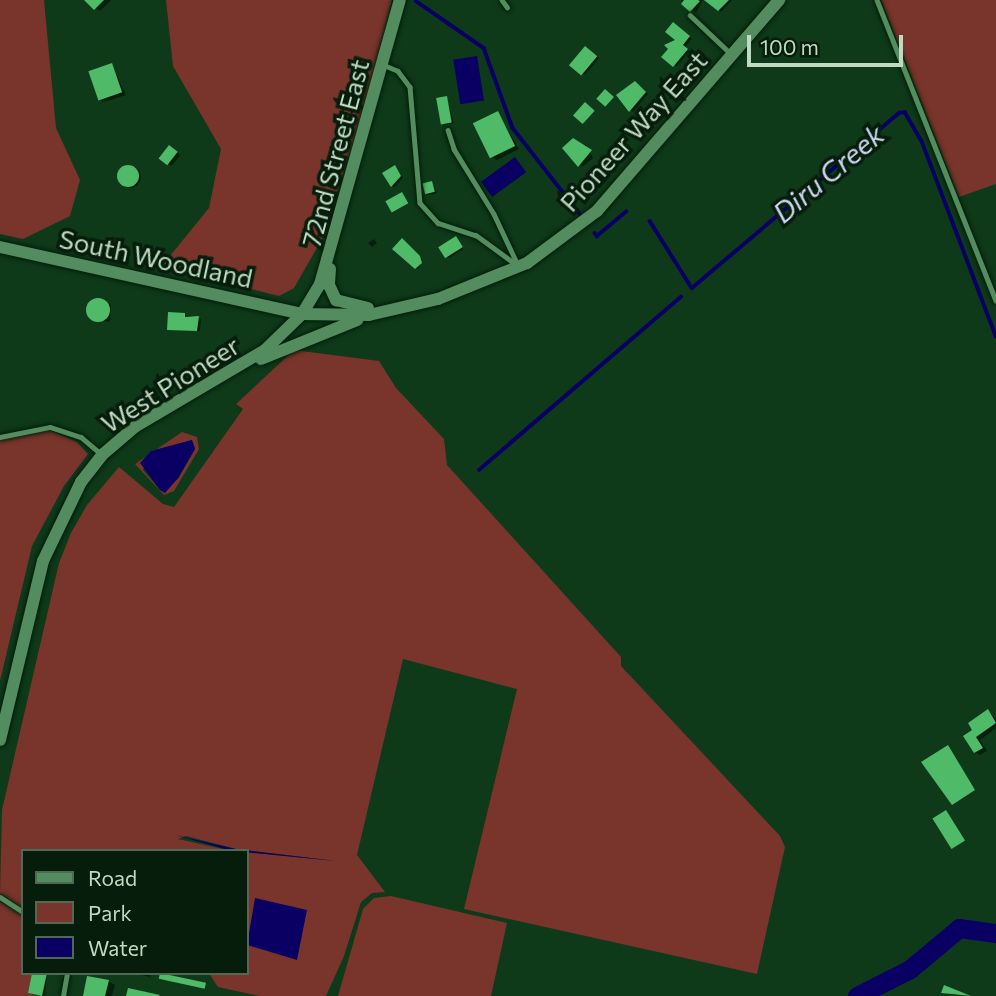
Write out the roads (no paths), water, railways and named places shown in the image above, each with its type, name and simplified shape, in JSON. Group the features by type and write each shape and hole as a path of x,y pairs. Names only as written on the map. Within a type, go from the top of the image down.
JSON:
{"main road":[{"name":"72nd Street East","path":"302,314 334,245 400,0"},
{"name":"Pioneer Way East","path":"302,314 369,315 396,310 476,286 519,267 597,211 779,0"},
{"path":"334,245 329,285 336,300 352,307 396,310"},
{"name":"South Woodland","path":"0,247 302,314"},
{"name":"West Pioneer","path":"0,740 51,535 102,455 136,426 241,367 302,314"},
{"path":"241,367 369,315"}],"lane":[{"path":"502,0 507,7"},
{"path":"877,0 996,300"},
{"path":"690,15 732,56"},
{"path":"383,64 404,75 410,87 420,203 438,223 476,235 519,267"},
{"path":"448,130 454,149 494,214 519,267"},
{"path":"0,437 50,427 81,437 102,455"},
{"path":"0,897 21,911"},
{"path":"63,996 66,975"}],"water":[{"path":"477,56 484,100 460,104 453,60"},
{"path":"515,157 526,172 492,197 481,182"},
{"path":"192,440 195,449 178,478 165,493 140,463 151,451"},
{"path":"175,835 236,849 225,849"},
{"path":"248,850 336,861 248,853"},
{"path":"255,898 307,910 297,960 248,945"}],"waterway":[{"name":"Diru Creek","path":"416,1 484,48 513,128 580,214"},
{"name":"Diru Creek","path":"650,221 692,288 899,113 905,112 922,141 996,336"},
{"name":"Diru Creek","path":"595,233 597,236 626,212"},
{"name":"Diru Creek","path":"479,470 681,297"},
{"path":"857,996 910,969 959,928 996,933"}]}
